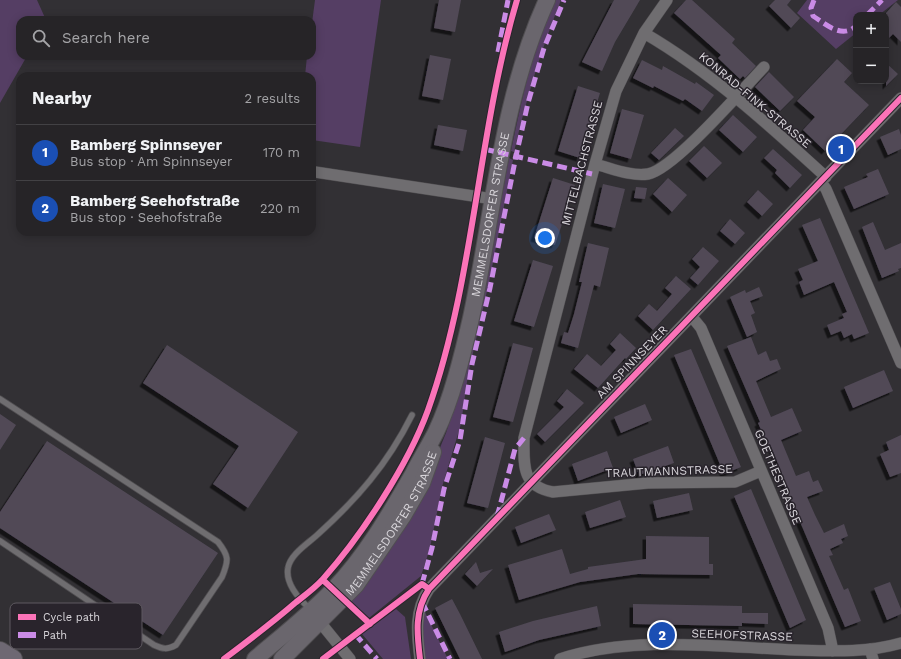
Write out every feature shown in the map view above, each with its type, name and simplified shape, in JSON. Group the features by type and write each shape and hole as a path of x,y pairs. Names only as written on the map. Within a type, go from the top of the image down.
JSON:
{"main road":[{"name":"MEMMELSDORFER STRASSE","path":"282,659 316,617 333,590 366,550 397,502 437,431 458,368 471,317 511,108 533,34 547,0"},
{"name":"MEMMELSDORFER STRASSE","path":"255,659 316,617"},
{"path":"0,651 13,659"}],"street":[{"name":"MITTELBACHSTRASSE","path":"531,483 526,470 524,438 595,164 616,90 644,33 667,0"},
{"name":"KONRAD-FINK-STRASSE","path":"644,33 702,70 735,97 824,179"},
{"path":"595,164 640,174 659,170 676,158 764,67"},
{"name":"AM SPINNSEYER","path":"420,659 417,625 421,600 429,589 901,98"},
{"path":"316,172 493,198"},
{"path":"824,179 826,189 901,363"},
{"name":"GOETHESTRASSE","path":"692,317 701,328 828,628 832,651"},
{"name":"TRAUTMANNSTRASSE","path":"531,483 541,490 553,492 648,483 735,482 762,471"},
{"path":"316,617 350,659"},
{"name":"SEEHOFSTRASSE","path":"560,659 590,651 646,646 832,651 872,654 901,643"}],"lane":[{"path":"0,399 218,542 227,553 227,564 222,577 176,645 169,649 164,649 154,645 142,637"},
{"path":"316,617 295,593 290,582 288,567 294,556 335,519 375,476 399,442 412,416"},
{"path":"0,541 92,603"}],"shaded area":[{"path":"0,0 37,0 44,16 16,16 16,60 25,60 18,72 16,72 16,75 0,103"},
{"path":"315,0 381,0 360,147 316,141 316,72 305,72 307,60 316,60 316,16 313,16"},
{"path":"556,0 561,0 534,75 514,152 511,151 519,112 534,55 540,36"},
{"path":"807,0 898,0 883,12 853,12 853,35 836,49 797,13"},
{"path":"509,158 513,160 490,278 468,375 461,424 442,487 430,548 421,576 369,618 350,601 421,494 446,433 465,375 478,325"},
{"path":"396,609 405,617 411,659 383,659 362,634"},
{"path":"425,612 448,659 425,659 422,620"}],"building":[{"path":"439,0 461,0 455,32 434,28"},
{"path":"614,0 640,0 615,42 602,71 582,62"},
{"path":"686,0 692,0 735,39 732,43 756,66 745,78 743,76 740,79 718,58 721,55 674,13"},
{"path":"775,0 791,0 787,5 800,18 791,28 769,6"},
{"path":"896,2 901,7 901,42 893,34 889,38 889,12 887,12"},
{"path":"430,55 451,59 443,100 422,96"},
{"path":"837,59 852,73 844,82 869,105 825,151 803,130 815,117 797,101"},
{"path":"642,60 662,70 663,66 695,84 696,82 714,95 702,111 685,99 683,101 654,86 653,88 633,78"},
{"path":"889,66 898,74 889,83"},
{"path":"769,72 794,97 780,111 755,87"},
{"path":"578,86 600,93 580,158 558,151"},
{"path":"622,109 644,115 631,159 610,153"},
{"path":"733,115 757,137 743,152 719,130"},
{"path":"438,125 467,130 463,151 434,145"},
{"path":"675,128 684,136 659,160 651,153"},
{"path":"899,129 901,135 901,149 888,155 880,137"},
{"path":"704,146 722,163 707,178 689,161"},
{"path":"773,149 802,175 790,188 775,173 777,170 764,158"},
{"path":"878,169 889,194 854,209 844,187 868,177 866,174"},
{"path":"553,178 575,185 555,245 534,238"},
{"path":"668,178 687,195 672,212 653,194"},
{"path":"603,184 625,189 615,228 594,223"},
{"path":"636,187 647,188 645,199 634,198"},
{"path":"758,190 773,204 762,216 747,202"},
{"path":"820,218 869,333 854,339 852,334 844,338 841,331 831,335 827,325 844,318 842,314 847,312 834,282 804,295 799,282 803,280 798,269 818,261 802,225"},
{"path":"730,219 745,233 735,244 720,231"},
{"path":"873,222 885,250 901,243 901,268 898,269 899,271 882,278 862,227"},
{"path":"588,243 609,248 600,287 594,285 578,348 561,343 564,332 568,333 574,314 582,282 579,282"},
{"path":"703,247 719,261 698,285 690,278 700,267 692,259"},
{"path":"533,260 553,266 534,327 514,321"},
{"path":"676,276 691,289 653,330 638,316 649,304 657,311 672,294 665,288"},
{"path":"759,287 763,296 750,301 755,313 751,315 757,332 747,337 730,297 745,290 746,293"},
{"path":"620,333 636,348 598,388 574,369 587,354 601,366 616,350 610,344"},
{"path":"751,337 758,355 766,351 770,361 777,359 781,369 756,381 771,417 792,408 802,431 781,440 796,476 809,471 813,482 818,480 823,491 807,497 815,515 824,533 844,524 848,536 841,539 843,543 830,549 833,555 829,556 844,590 848,588 861,621 845,627 783,482 785,481 770,444 768,445 758,423 760,422 727,346"},
{"path":"513,343 533,348 513,422 493,417"},
{"path":"167,345 298,432 248,508 213,484 239,446 143,383"},
{"path":"691,349 741,467 724,474 674,355"},
{"path":"884,370 893,391 853,408 844,387"},
{"path":"567,389 584,403 545,442 537,434 564,407 557,401"},
{"path":"645,404 652,420 621,433 614,417"},
{"path":"0,414 16,425 0,450"},
{"path":"901,435 901,473 890,477 880,454 889,450 886,442"},
{"path":"485,437 505,443 488,508 467,503"},
{"path":"47,441 218,553 163,635 142,621 142,603 114,603 0,528 0,512"},
{"path":"668,446 674,463 639,475 633,459"},
{"path":"607,451 613,468 578,481 572,464"},
{"path":"751,489 806,620 790,628 734,496"},
{"path":"689,493 693,510 657,518 653,501"},
{"path":"620,500 626,517 590,528 585,512"},
{"path":"549,514 556,530 521,543 515,527"},
{"path":"646,536 709,537 709,564 713,564 713,575 638,574 580,582 519,600 508,565 562,549 570,574 588,569 588,567 646,559"},
{"path":"476,562 480,573 493,569 477,586 465,574"},
{"path":"890,582 901,609 901,614 887,620 874,588"},
{"path":"452,599 482,659 460,659 435,608"},
{"path":"633,604 742,606 742,613 768,613 768,624 742,623 742,626 633,624"},
{"path":"597,606 601,626 539,640 505,652 499,632 533,621"}],"marked path":[{"path":"498,52 508,0"},
{"path":"422,584 432,548 444,489 460,440 472,364 490,288 528,103 544,48 564,0"},
{"path":"814,0 811,8 813,16 829,27 840,31 853,28"},
{"path":"870,12 882,0"},
{"path":"484,149 592,174"},
{"path":"497,517 515,449 524,438"},
{"path":"422,602 450,659"},
{"path":"355,634 377,659"}],"cycle path":[{"path":"224,659 278,618 323,579 353,542 383,499 409,453 419,431 428,410 444,360 456,309 493,102 517,0"},
{"path":"420,659 418,641 419,614 424,597 429,589 901,98"},
{"path":"323,580 370,624"},
{"path":"323,659 422,584 429,589"}],"place":[{"name":"Bamberg Spinnseyer","path":"841,149"},
{"name":"Bamberg Seehofstraße","path":"662,635"}]}
